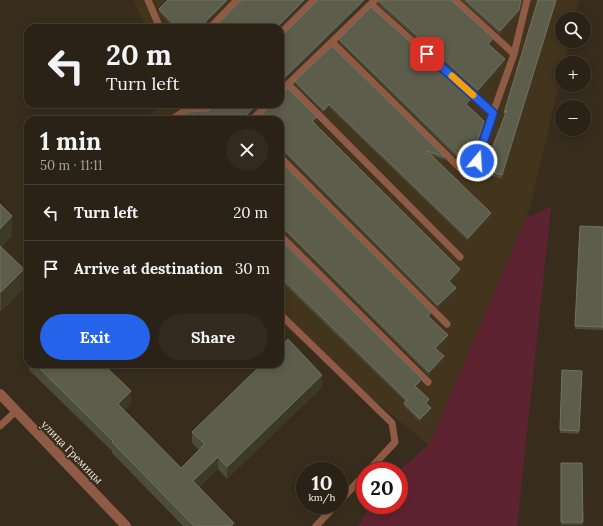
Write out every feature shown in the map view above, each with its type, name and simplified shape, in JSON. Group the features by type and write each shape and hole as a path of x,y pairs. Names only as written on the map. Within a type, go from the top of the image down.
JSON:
{"street":[{"name":"улица Гремицы","path":"0,394 126,526"}],"lane":[{"path":"149,0 158,24"},
{"path":"214,24 237,0"},
{"path":"284,30 314,0"},
{"path":"455,0 514,54"},
{"path":"332,42 467,175 477,161 514,54 527,0"},
{"path":"284,88 373,2 493,113"},
{"path":"288,84 460,257"},
{"path":"175,116 184,108"},
{"path":"192,108 206,110 208,108"},
{"path":"256,116 264,108"},
{"path":"284,161 447,324"},
{"path":"284,239 428,382"},
{"path":"284,318 392,423 395,442 376,462"},
{"path":"0,426 16,411"},
{"path":"348,492 356,484"},
{"path":"316,526 327,514"}],"shaded area":[{"path":"134,0 579,0 576,12 555,12 555,48 567,48 566,56 555,56 555,92 557,92 529,211 429,445 284,326 284,116 149,116 157,108 284,108 284,24 144,24"},
{"path":"551,207 517,526 358,526 365,514 408,514 408,463 429,445 526,218"}],"building":[{"path":"168,0 227,0 206,21 205,24 174,24 159,9"},
{"path":"241,0 304,0 280,24 218,24"},
{"path":"318,0 364,0 284,78 284,34"},
{"path":"378,0 451,0 493,38 488,44 505,59 478,90"},
{"path":"466,0 521,0 519,10 500,31"},
{"path":"538,0 556,0 502,175 484,169 507,110 504,113"},
{"path":"371,7 472,97 466,104 484,121 477,143 462,159 339,39"},
{"path":"332,46 445,157 427,151 491,213 468,238 329,104 324,110 295,81"},
{"path":"288,88 317,117 312,121 460,269 449,281 456,288 438,305 284,150 284,116 260,116 268,108 284,108 284,91"},
{"path":"211,108 254,108 247,116 184,116 188,112 208,111"},
{"path":"284,165 431,312 428,316 448,335 435,348 444,356 429,372 284,228"},
{"path":"0,204 12,216 0,229"},
{"path":"580,226 603,227 603,327 575,326"},
{"path":"284,243 422,379 415,386 429,399 426,403 431,408 420,419 404,403 407,400 284,280"},
{"path":"0,246 24,269 1,292 0,291"},
{"path":"288,339 322,375 227,467 218,457 193,481 234,523 231,526 194,526 112,442 113,441 39,368 107,368 131,391 118,404 181,468 205,444 192,432 258,368 284,368 284,343"},
{"path":"562,370 582,371 579,431 560,430"},
{"path":"561,463 582,463 583,522 561,522"}],"slow traffic":[{"path":"452,76 473,95"}],"route":[{"path":"427,54 493,113 477,161"}]}
